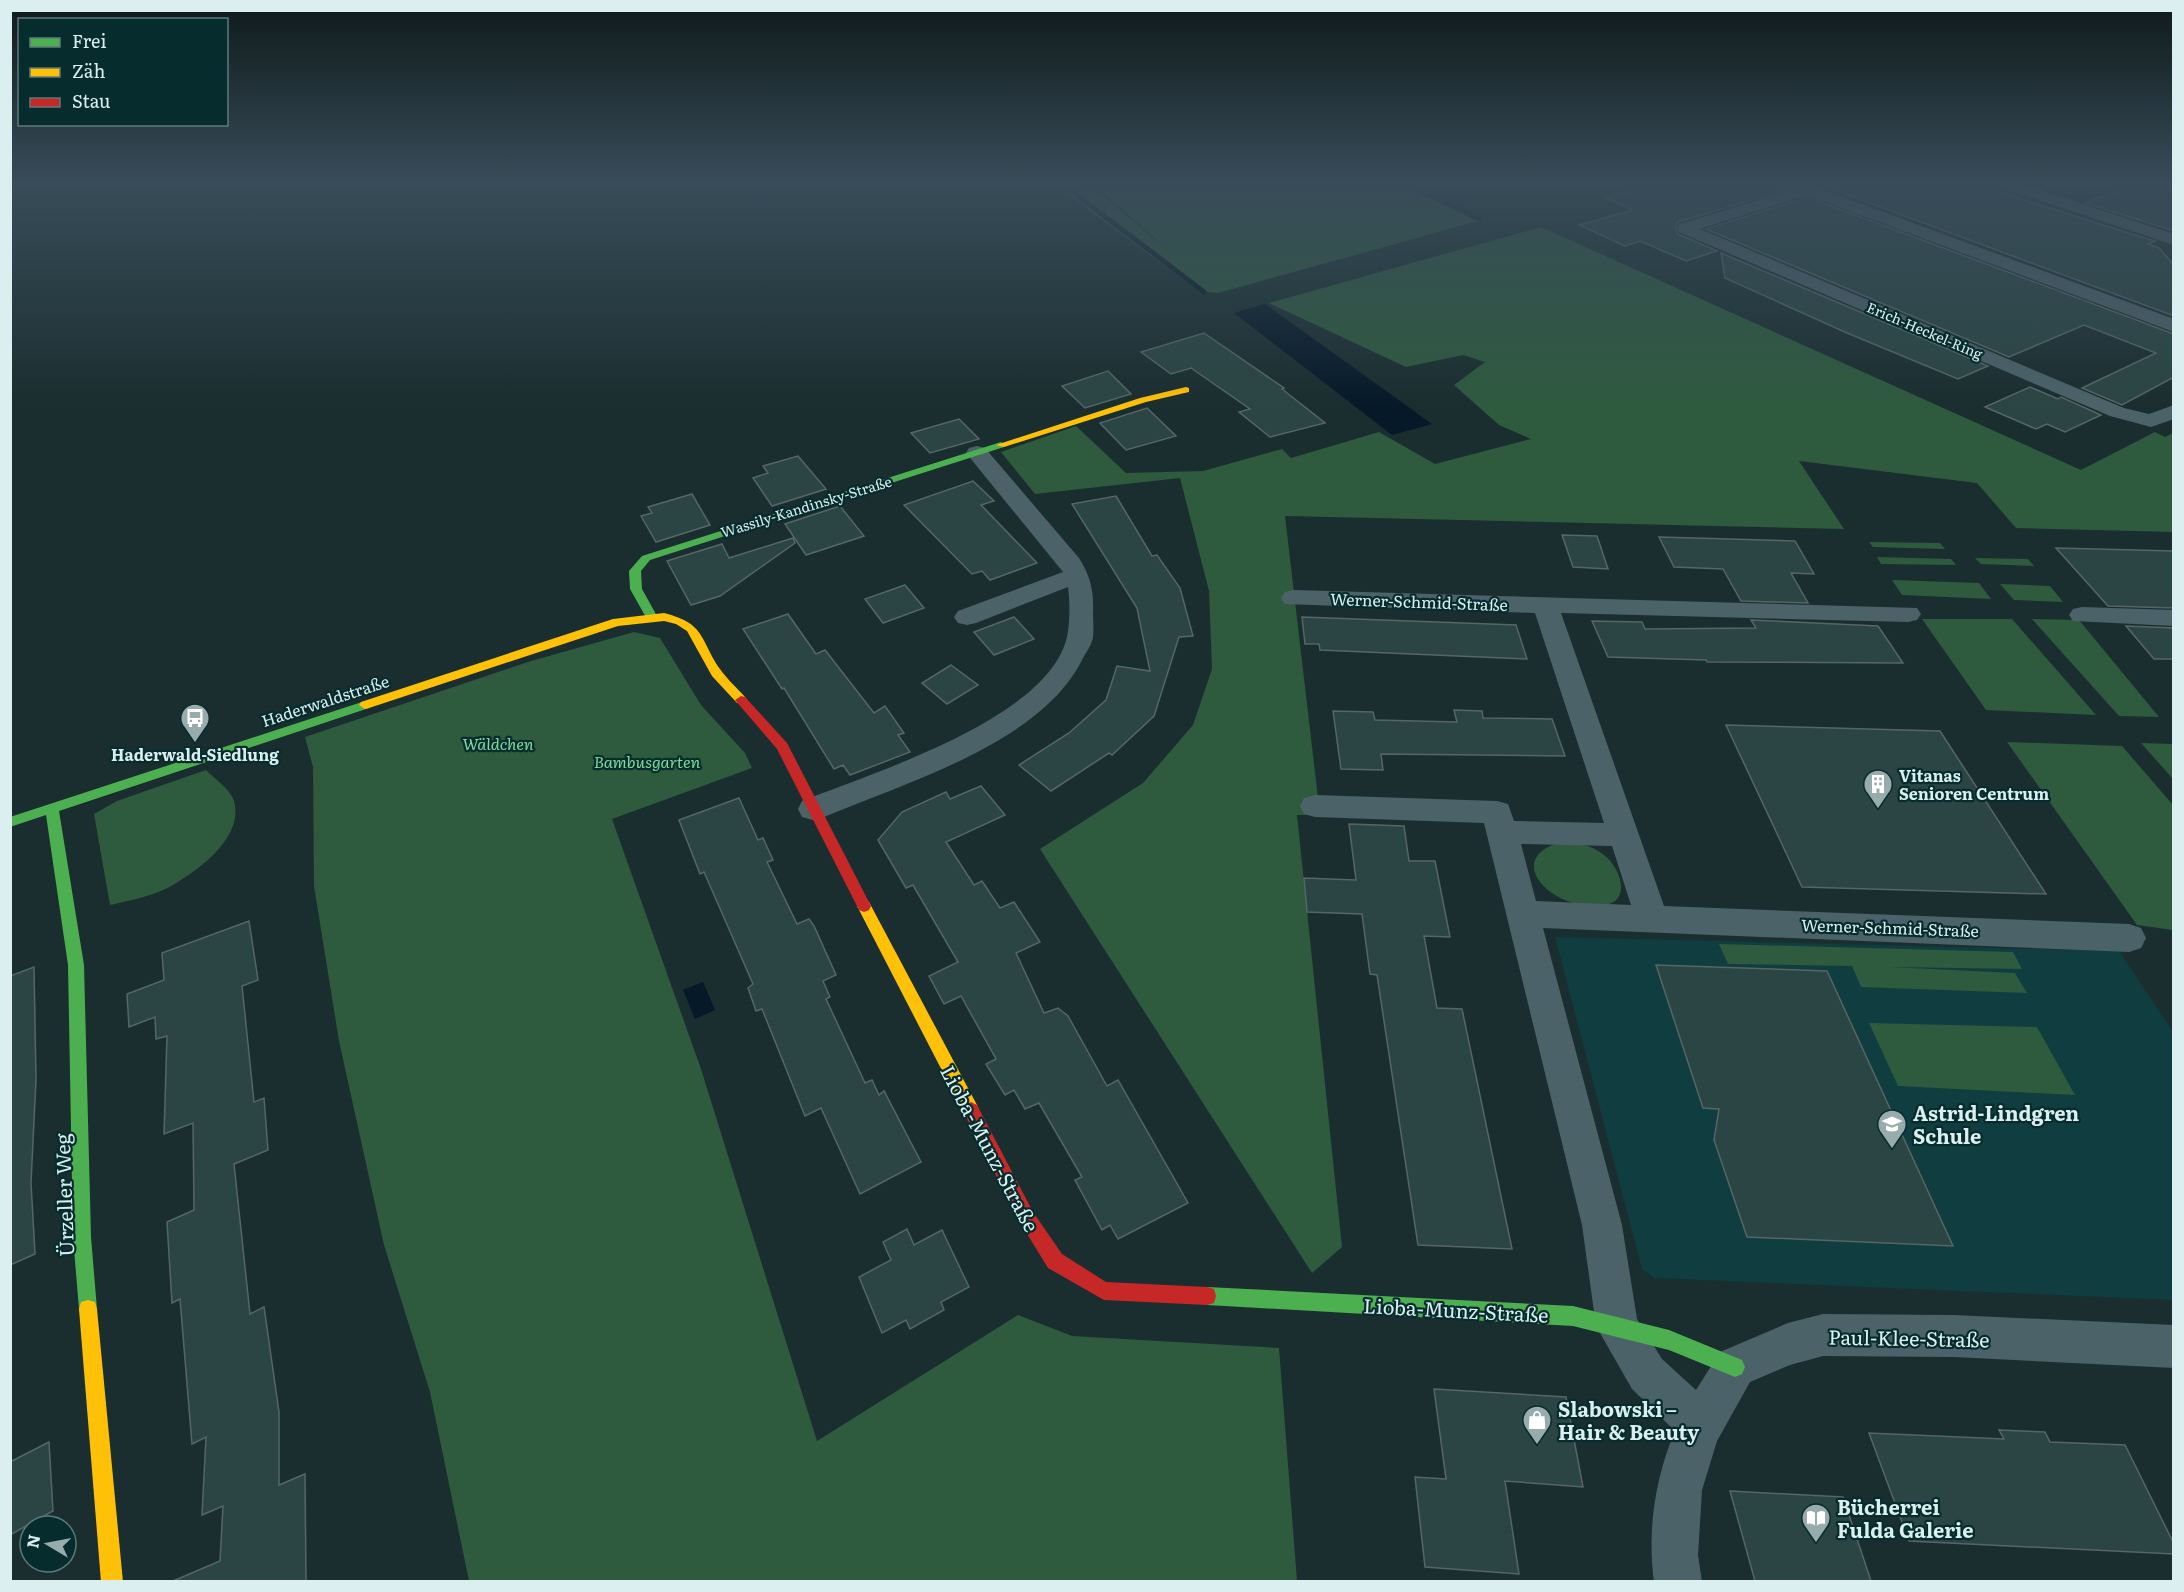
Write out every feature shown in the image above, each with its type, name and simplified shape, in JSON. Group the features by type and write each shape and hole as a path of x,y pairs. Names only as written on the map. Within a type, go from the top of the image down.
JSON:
{"street":[{"name":"Erich-Heckel-Ring","path":"1754,257 2117,412 2151,421 2174,411"},
{"path":"1992,257 2174,326"},
{"name":"Wassily-Kandinsky-Straße","path":"651,616 636,589 634,578 638,565 660,552 1143,400 1186,390"},
{"path":"813,809 976,741 1007,723 1040,697 1064,670 1080,638 1081,590 1077,574 1067,558 977,453"},
{"path":"967,617 1077,574"},
{"name":"Werner-Schmid-Straße","path":"1294,598 1908,614"},
{"path":"1545,605 1652,918"},
{"path":"2082,615 2174,618"},
{"name":"Haderwaldstraße","path":"10,822 526,651 617,622 651,616"},
{"name":"Lioba-Munz-Straße","path":"651,616 680,621 692,629 716,673 782,746 1027,1218 1055,1261 1104,1291 1573,1316 1669,1340 1735,1367"},
{"path":"1315,806 1497,812 1602,1225 1617,1326 1647,1374 1701,1425"},
{"name":"Ürzeller Weg","path":"52,808 76,965 82,1237 112,1581"},
{"path":"1502,831 1624,835"},
{"name":"Werner-Schmid-Straße","path":"1524,914 2129,938"},
{"name":"Paul-Klee-Straße","path":"1735,1367 1788,1344 1823,1335 1932,1336 2174,1347"},
{"path":"1678,1581 1674,1555 1678,1495 1691,1447 1701,1425 1735,1367"}],"shaded area":[{"path":"1265,304 1432,424 1392,435 1234,313"},
{"name":"Astrid-Lindgren Schule","path":"1555,937 2119,951 2173,1032 2173,1300 1655,1278 1642,1269"},
{"path":"703,982 715,1010 695,1019 683,990"}],"green space":[{"path":"1153,257 1347,257 1218,293 1199,291"},
{"path":"1433,257 1608,257 2081,470 2155,432 2165,437 2173,433 2173,532 2016,528 1977,483 1799,461 1844,529 1285,516 1320,815 1297,815 1342,1247 1312,1273 1040,849 1143,783 1193,725 1212,669 1209,591 1180,478 1035,494 1001,452 1076,426 1126,473 1203,471 1282,449 1291,458 1379,432 1435,464 1531,439 1499,425 1454,385 1485,362 1463,355 1406,367 1269,303"},
{"path":"1869,542 1940,543 1945,549 1873,547"},
{"path":"1877,557 1951,559 1956,565 1881,564"},
{"path":"1975,558 2028,559 2034,566 1981,564"},
{"path":"1892,580 1979,583 1991,599 1902,595"},
{"path":"2000,584 2050,586 2063,602 2014,600"},
{"path":"1922,619 2012,619 2096,715 1986,710"},
{"path":"2032,619 2079,620 2159,717 2119,716"},
{"path":"634,632 660,638 701,705 745,753 752,768 612,819 701,1069 817,1441 1018,1315 1072,1336 1279,1348 1297,1581 469,1581 430,1392 384,1245 339,1041 314,886 313,767 305,737 531,661"},
{"path":"2007,742 2122,746 2173,805 2173,930 2137,925"},
{"path":"2141,743 2173,744 2173,779"},
{"path":"206,770 226,788 234,801 235,814 226,839 207,861 166,889 110,905 94,814 117,801"},
{"path":"1561,842 1589,846 1609,860 1621,882 1619,897 1614,902 1586,906 1553,894 1541,883 1535,872 1535,860 1543,850"},
{"path":"1719,944 2013,952 2022,969 1890,967 2015,973 2027,993 1861,987 1852,966 1728,964"},
{"path":"1869,1023 2037,1027 2075,1095 1898,1086"}],"building":[{"path":"1677,257 1697,257 1686,261"},
{"path":"1722,257 1731,257 1988,366 1958,379 1847,333 1725,278"},
{"path":"1773,257 1969,257 2174,334 2174,377 2122,405 2082,388 2156,353 2084,325 2009,357"},
{"path":"2016,257 2167,257 2174,265 2174,316"},
{"path":"1204,333 1284,388 1282,389 1325,423 1270,437 1239,412 1250,409 1191,368 1171,374 1141,352"},
{"path":"1108,371 1131,394 1085,408 1062,386"},
{"path":"2030,387 2058,399 2061,397 2101,415 2065,432 2047,424 2036,429 1985,407"},
{"path":"1147,408 1176,436 1126,450 1100,423"},
{"path":"959,419 979,439 930,453 911,433"},
{"path":"798,456 826,489 772,506 753,478 768,473 763,466"},
{"path":"973,481 994,501 981,505 1037,563 990,580 982,571 972,574 904,505"},
{"path":"692,494 710,525 656,542 641,516 652,513 648,507"},
{"path":"1116,496 1152,556 1157,555 1180,588 1193,636 1179,637 1154,716 1112,755 1109,753 1051,791 1019,765 1069,733 1106,700 1117,666 1150,671 1137,608 1072,504"},
{"path":"840,506 864,536 806,555 785,524"},
{"path":"1562,535 1597,536 1608,569 1573,567"},
{"path":"1659,537 1795,541 1814,574 1791,573 1808,603 1741,601 1723,569 1674,567"},
{"path":"793,538 795,543 720,596 691,605 667,561 722,544 729,558"},
{"path":"2056,548 2174,551 2174,608 2108,606"},
{"path":"905,585 924,608 883,623 865,599"},
{"path":"788,614 816,654 825,650 874,713 885,706 904,733 898,735 910,752 850,775 843,765 834,769 784,688 782,689 743,629"},
{"path":"1014,617 1034,639 994,655 974,632"},
{"path":"1302,617 1516,625 1527,659 1320,650 1319,644 1305,644"},
{"path":"1751,620 1878,626 1903,663 1707,662 1706,660 1608,657 1592,621 1642,622 1645,629 1756,628"},
{"path":"2126,626 2174,628 2174,659 2154,659"},
{"path":"951,665 978,685 947,704 922,683"},
{"path":"1454,710 1482,711 1483,718 1552,719 1565,756 1381,754 1383,770 1341,769 1333,711 1373,712 1375,720 1457,722"},
{"name":"Vitanas Senioren Centrum","path":"1726,725 1940,731 2046,894 1802,887"},
{"path":"981,786 1005,815 946,842 974,885 982,881 1000,908 1014,902 1040,942 1016,953 1044,1013 1058,1008 1068,1016 1107,1086 1118,1080 1188,1203 1118,1239 1110,1225 1102,1230 1075,1180 1082,1177 1039,1103 1025,1109 1014,1090 1005,1095 986,1064 996,1059 961,996 944,1004 929,976 958,962 913,885 906,888 878,840 902,812 946,792 950,799"},
{"path":"739,798 758,840 763,838 773,860 767,862 797,924 809,919 836,975 823,981 830,997 826,999 865,1083 872,1080 879,1095 884,1091 921,1162 860,1194 821,1108 805,1116 762,1009 756,1011 748,988 753,984 704,872 700,874 679,820"},
{"path":"1349,824 1404,826 1409,861 1435,861 1450,937 1424,936 1437,1008 1462,1009 1512,1249 1418,1245 1377,975 1370,974 1362,914 1307,912 1304,878 1356,880"},
{"path":"249,921 258,980 242,986 254,1102 264,1098 268,1150 234,1164 250,1314 264,1307 279,1412 279,1485 305,1474 306,1581 173,1581 220,1561 223,1506 202,1515 206,1437 192,1444 180,1299 172,1303 167,1222 194,1210 193,1123 164,1134 167,1036 156,1039 155,1017 129,1027 127,994 164,980 162,953"},
{"path":"1656,965 1827,971 1953,1246 1747,1237 1714,1140 1719,1109 1703,1108"},
{"path":"34,967 36,1080 31,1183 35,1254 10,1265 10,976"},
{"path":"907,1229 914,1245 942,1230 969,1287 941,1302 944,1310 910,1329 906,1320 882,1333 859,1277 891,1260 883,1242"},
{"path":"1434,1389 1566,1397 1583,1487 1505,1481 1519,1574 1425,1567 1415,1477 1446,1479"},
{"path":"1999,1430 2045,1432 2050,1442 2125,1445 2174,1544 2174,1554 1909,1541 1869,1433 2004,1439"},
{"path":"49,1442 53,1511 48,1514 18,1514 18,1531 10,1535 10,1462"},
{"path":"1730,1491 1843,1497 1871,1581 1755,1581"}],"waterway":[{"path":"1158,257 1204,292"}],"traffic: fast":[{"path":"651,616 636,589 635,571 646,558 1001,445"},
{"path":"10,822 365,705"},
{"path":"52,808 76,965 82,1237 88,1309"},
{"path":"1207,1296 1573,1316 1669,1340 1735,1367"}],"traffic: slow":[{"path":"1001,445 1143,400 1186,390"},
{"path":"365,705 617,622 664,617 680,621 692,629 716,673 741,700"},
{"path":"864,906 971,1110"},
{"path":"88,1309 112,1582"}],"traffic: jam":[{"path":"741,700 782,746 864,906"},
{"path":"971,1110 1027,1218 1055,1261 1104,1291 1207,1296"}],"place":[{"name":"Haderwald-Siedlung","path":"195,744"},
{"name":"Vitanas Senioren Centrum","path":"1878,810"},
{"name":"Astrid-Lindgren Schule","path":"1892,1150"},
{"name":"Slabowski – Hair & Beauty","path":"1537,1446"},
{"name":"Bücherrei Fulda Galerie","path":"1816,1544"}],"park label":[{"name":"Wäldchen","path":"498,743"},
{"name":"Bambusgarten","path":"647,761"}]}
